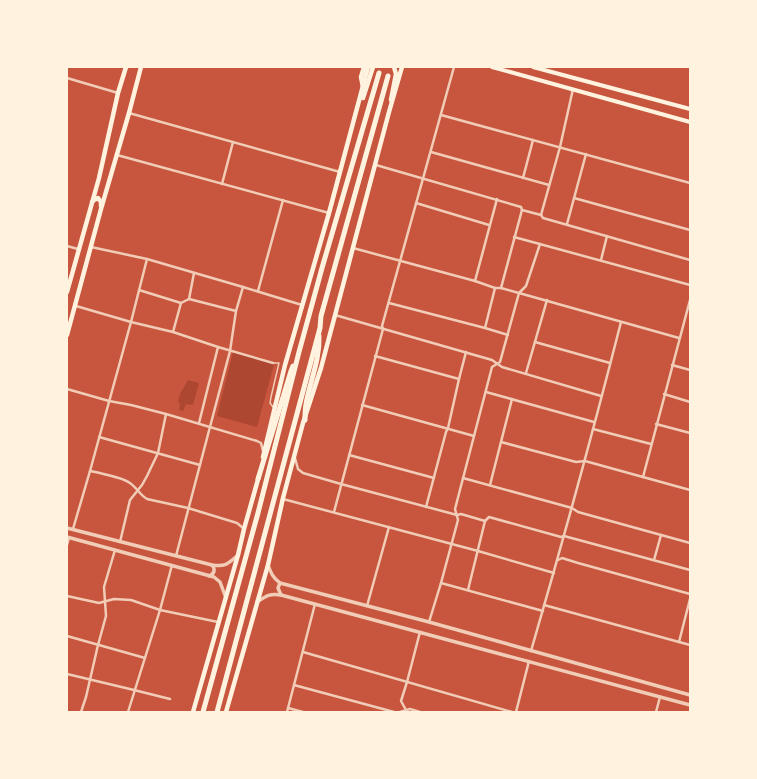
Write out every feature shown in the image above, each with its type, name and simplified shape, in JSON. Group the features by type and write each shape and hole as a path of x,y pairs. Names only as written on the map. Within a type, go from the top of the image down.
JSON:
{"highway":[{"path":"204,712 322,268 379,73"},
{"path":"305,420 306,404 319,349 321,316 388,76"},
{"path":"217,712 320,328"},
{"path":"258,479 291,371 299,352"}],"main road":[{"path":"67,292 99,178 118,93 126,67"},
{"path":"67,335 141,67"},
{"path":"363,88 361,77 364,67"},
{"path":"193,712 238,555 285,365 329,213 368,67"},
{"path":"356,114 362,103 373,67"},
{"path":"389,112 396,74 394,67"},
{"path":"226,712 268,565 283,499 305,420 322,368 376,165 399,67"},
{"path":"389,112 402,67"},
{"path":"389,112 406,67"},
{"path":"492,67 690,122"},
{"path":"533,67 690,109"},
{"path":"99,178 102,185 105,186 109,183"},
{"path":"91,205 94,200 98,198 101,202 101,209"}],"street":[{"path":"334,512 383,329 382,326 454,67"},
{"path":"67,78 118,93"},
{"path":"542,216 574,89"},
{"path":"129,113 340,172"},
{"path":"441,115 690,182"},
{"path":"523,178 533,140"},
{"path":"222,184 233,142"},
{"path":"431,152 550,185"},
{"path":"567,224 586,154"},
{"path":"117,155 329,213"},
{"path":"376,165 521,206 522,210 690,260"},
{"path":"574,198 690,230"},
{"path":"475,281 497,199"},
{"path":"258,292 284,200"},
{"path":"416,203 489,225"},
{"path":"501,288 522,210"},
{"path":"514,236 690,285"},
{"path":"601,260 608,236"},
{"path":"429,622 458,520 455,509 492,367 500,362 519,293 526,286 540,244"},
{"path":"67,246 79,249"},
{"path":"91,247 147,259 302,305"},
{"path":"353,248 475,281 495,288 501,288 547,300 679,338"},
{"path":"72,529 90,471 147,259"},
{"path":"189,299 194,273"},
{"path":"176,556 230,351 236,311 243,287"},
{"path":"485,328 495,288"},
{"path":"139,290 181,303 189,299 236,311"},
{"path":"526,373 547,300"},
{"path":"643,477 690,300"},
{"path":"173,332 181,303"},
{"path":"389,303 508,335"},
{"path":"75,306 173,332 230,351 273,363"},
{"path":"335,315 466,352 492,360 502,367 601,396"},
{"path":"685,319 690,321"},
{"path":"531,651 558,560 621,322"},
{"path":"535,342 610,363"},
{"path":"199,423 218,347"},
{"path":"426,507 448,428 466,352"},
{"path":"375,356 459,379"},
{"path":"672,365 690,370"},
{"path":"67,389 109,401 166,414 257,440 261,443 263,454"},
{"path":"486,392 594,422"},
{"path":"664,394 690,402"},
{"path":"490,485 512,399"},
{"path":"362,405 474,436"},
{"path":"120,542 130,500 148,476 158,453 166,414"},
{"path":"656,424 690,433"},
{"path":"593,429 651,444"},
{"path":"99,437 200,465"},
{"path":"501,442 576,462 585,461 690,490"},
{"path":"349,455 434,478"},
{"path":"295,456 298,469 303,473 426,507 457,515 461,514 485,521"},
{"path":"90,471 127,481 147,499 188,508 237,523 244,529"},
{"path":"463,478 690,543"},
{"path":"283,499 478,551 554,573"},
{"path":"468,590 485,521 489,517 690,570"},
{"path":"367,606 389,527"},
{"path":"67,528 212,565 220,566 228,564 238,555"},
{"path":"654,560 661,535"},
{"path":"67,545 68,537 214,577 220,582 226,598"},
{"path":"81,712 106,616 104,587 115,550"},
{"path":"558,560 562,558 578,562 690,594"},
{"path":"128,712 160,610 172,565"},
{"path":"209,576 214,572 212,565"},
{"path":"268,565 272,576 280,583 429,622 690,695"},
{"path":"280,583 278,588 281,595"},
{"path":"441,583 543,611"},
{"path":"257,602 268,595 281,595 690,704"},
{"path":"67,596 99,603 114,599 131,600 160,610 219,622"},
{"path":"679,642 690,599"},
{"path":"287,712 315,604"},
{"path":"544,605 690,645"},
{"path":"406,711 401,701 420,631"},
{"path":"67,636 145,658"},
{"path":"495,652 497,642"},
{"path":"303,652 512,712"},
{"path":"516,712 529,661"},
{"path":"572,672 574,663"},
{"path":"67,674 170,699"},
{"path":"294,685 394,712"},
{"path":"656,712 660,696"},
{"path":"288,708 303,712"},
{"path":"400,712 410,709 420,712"}],"lane":[{"path":"273,363 279,363 270,403 274,408"}],"shaded area":[{"path":"233,352 274,364 257,427 217,416"},
{"path":"188,380 199,383 193,405 186,404 183,411 179,410 180,404 178,402 181,392"}]}
